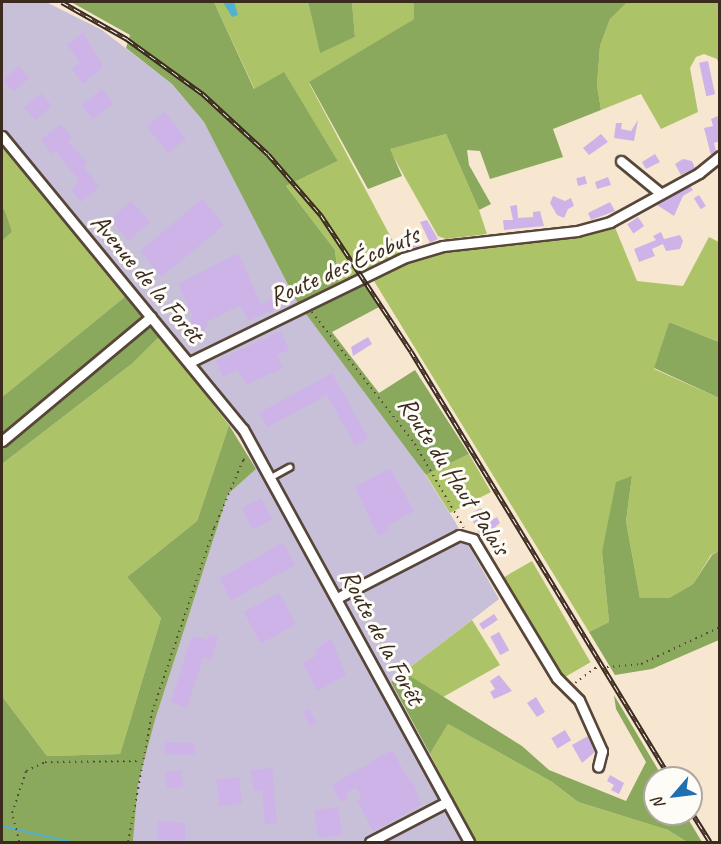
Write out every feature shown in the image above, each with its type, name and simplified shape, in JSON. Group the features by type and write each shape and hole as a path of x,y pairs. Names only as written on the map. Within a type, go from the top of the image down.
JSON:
{"street":[{"name":"Avenue de la Forêt","path":"2,136 190,362 256,451"},
{"name":"Route des Écobuts","path":"190,362 403,258 443,246 577,231 610,222 720,156"},
{"path":"621,161 660,193"},
{"path":"2,441 151,316"},
{"name":"Route de la Forêt","path":"256,451 469,843"},
{"path":"337,598 466,535"},
{"name":"Route du Haut Palais","path":"466,535 472,539 556,678 570,688"},
{"path":"570,688 591,723 602,751 598,767"},
{"path":"370,843 447,802"}],"lane":[{"path":"271,477 289,467"}],"path":[{"name":"Route du Haut Palais","path":"306,304 415,444 462,521 466,535"},
{"path":"128,843 141,761 152,712 214,528 243,460 256,451"},
{"path":"570,688 595,668 641,664 720,627"},
{"path":"19,843 12,813 26,771 45,762 141,761"}],"shaded area":[{"path":"2,2 46,2 102,30 172,84 204,122 228,164 297,302 417,462 454,520 499,599 391,682 475,842 133,842 138,784 155,720 228,494 256,469 241,440 189,371 2,143"}],"green space":[{"path":"71,2 214,2 254,89 284,72 338,161 286,186 335,250 339,283 358,272 379,307 332,332 379,393 415,370 469,454 426,475 297,302 204,122 172,84 126,48 130,35"},
{"path":"214,2 308,2 320,52 355,37 352,2 414,2 414,19 309,83 404,262 461,247 560,240 614,225 637,281 683,286 709,237 719,242 719,342 669,322 654,369 719,398 719,551 711,555 693,584 669,598 640,598 626,521 632,476 602,552 609,622 589,632 366,268 339,283 335,250 286,186 338,161 284,73 255,90"},
{"path":"308,2 352,2 355,37 320,53"},
{"path":"414,2 627,2 610,19 600,46 597,85 601,110 553,129 563,157 490,179 480,151 467,150 469,165 491,204 479,210 446,134 390,149 402,176 368,189 309,82 414,19"},
{"path":"719,2 719,65 717,59 704,54 696,57 690,68 698,112 661,129 641,94 601,110 597,85 600,46 610,19 624,3"},
{"path":"446,134 487,234 446,239 438,236 389,149"},
{"path":"2,143 127,295 2,397 2,241 12,232 2,211"},
{"path":"4,209 12,232 2,241 2,211"},
{"path":"127,295 160,336 133,363 2,464 2,397"},
{"path":"669,322 719,342 719,398 654,368"},
{"path":"160,336 229,425 197,521 127,577 161,618 120,754 47,756 2,696 2,464 133,363"},
{"path":"229,425 256,469 228,494 155,720 138,784 133,842 2,842 2,696 47,756 120,754 161,618 127,577 197,521"},
{"path":"469,454 491,492 450,513 426,475"},
{"path":"632,476 626,521 640,598 669,598 693,584 712,555 719,551 719,640 652,669 615,675 589,632 609,622 602,552 616,482"},
{"path":"532,561 590,662 559,680 501,579"},
{"path":"472,620 500,665 443,697 404,672"},
{"path":"404,672 522,746 549,770 626,801 643,768 643,822 578,802 552,782 448,724 430,754 391,682"},
{"path":"614,695 656,766 644,766 646,762 616,709"},
{"path":"448,724 552,782 578,802 643,822 643,826 655,826 668,830 687,842 475,842 430,754"},
{"path":"655,826 692,826 702,842 687,842 668,830"}],"water":[{"path":"223,2 234,2 238,15 232,17"}],"building":[{"path":"83,32 103,67 83,84 72,69 80,62 67,45"},
{"path":"708,61 715,94 706,96 699,63"},
{"path":"19,66 29,78 13,92 3,79"},
{"path":"102,89 113,103 93,119 82,105"},
{"path":"41,93 52,106 35,120 24,107"},
{"path":"165,112 186,139 168,153 147,126"},
{"path":"720,115 720,141 714,143 716,151 711,155 704,128 713,126 711,119"},
{"path":"638,120 634,141 614,138 616,123 622,123 621,129 631,131"},
{"path":"60,124 72,137 68,141 87,163 83,166 99,187 81,202 71,191 79,181 56,151 52,154 41,140"},
{"path":"601,134 608,142 589,155 583,148"},
{"path":"655,154 660,162 646,169 642,162"},
{"path":"683,159 692,161 695,168 681,175 675,164"},
{"path":"585,176 587,184 578,186 576,178"},
{"path":"608,177 611,185 597,189 595,182"},
{"path":"690,186 693,190 683,196 674,216 657,205"},
{"path":"699,195 706,206 701,209 694,198"},
{"path":"553,196 565,201 571,198 574,206 568,209 564,218 557,215 550,203"},
{"path":"202,199 224,225 162,277 140,251"},
{"path":"131,201 150,222 129,241 110,220"},
{"path":"610,202 615,211 591,220 588,213"},
{"path":"517,205 518,218 533,217 533,212 540,211 544,226 504,230 503,220 513,220 510,206"},
{"path":"638,217 644,226 633,233 627,224"},
{"path":"427,220 438,239 430,243 420,222"},
{"path":"661,232 664,239 680,235 683,241 680,249 666,251 663,244 652,249 655,256 639,262 634,249 656,240 653,236"},
{"path":"402,238 406,243 416,240 419,246 401,252 396,241"},
{"path":"238,253 261,304 289,292 293,301 248,321 240,305 209,321 204,331 190,325 192,315 178,284"},
{"path":"281,331 289,350 277,355 283,368 246,385 238,370 223,377 216,361"},
{"path":"368,337 372,344 353,356 351,347"},
{"path":"332,373 368,438 355,445 327,395 268,427 259,413"},
{"path":"390,468 414,511 387,526 389,530 378,536 355,487"},
{"path":"261,498 272,519 253,530 242,508"},
{"path":"481,508 488,522 497,517 500,523 482,538 469,514"},
{"path":"283,543 295,565 231,600 219,578"},
{"path":"279,593 296,625 261,644 244,612"},
{"path":"494,614 498,620 483,630 479,624"},
{"path":"499,632 509,650 500,655 490,637"},
{"path":"209,635 218,637 211,660 203,657 187,708 171,702 192,636 208,640"},
{"path":"331,638 346,675 317,691 303,663 318,655 315,650"},
{"path":"499,675 512,691 494,699 490,692 495,689 490,681"},
{"path":"536,697 545,712 537,717 527,703"},
{"path":"309,709 316,723 309,726 303,711"},
{"path":"565,730 571,740 557,749 551,738"},
{"path":"588,736 595,752 582,763 572,745"},
{"path":"165,742 195,743 195,755 165,754"},
{"path":"392,750 410,782 413,781 421,805 373,831 357,800 362,798 356,788 345,793 348,798 340,802 332,785"},
{"path":"272,768 277,823 265,824 262,790 254,791 251,770"},
{"path":"181,770 183,787 167,789 165,772"},
{"path":"610,775 624,783 619,794 611,790 614,785 607,781"},
{"path":"239,777 242,804 219,806 216,779"},
{"path":"338,807 342,835 318,838 314,810"},
{"path":"158,821 186,823 185,841 157,839"}],"waterway":[{"path":"2,826 71,842"}],"railway":[{"path":"62,2 127,39 203,94 268,154 321,215 411,351 664,766"},
{"path":"700,826 710,842"}]}
